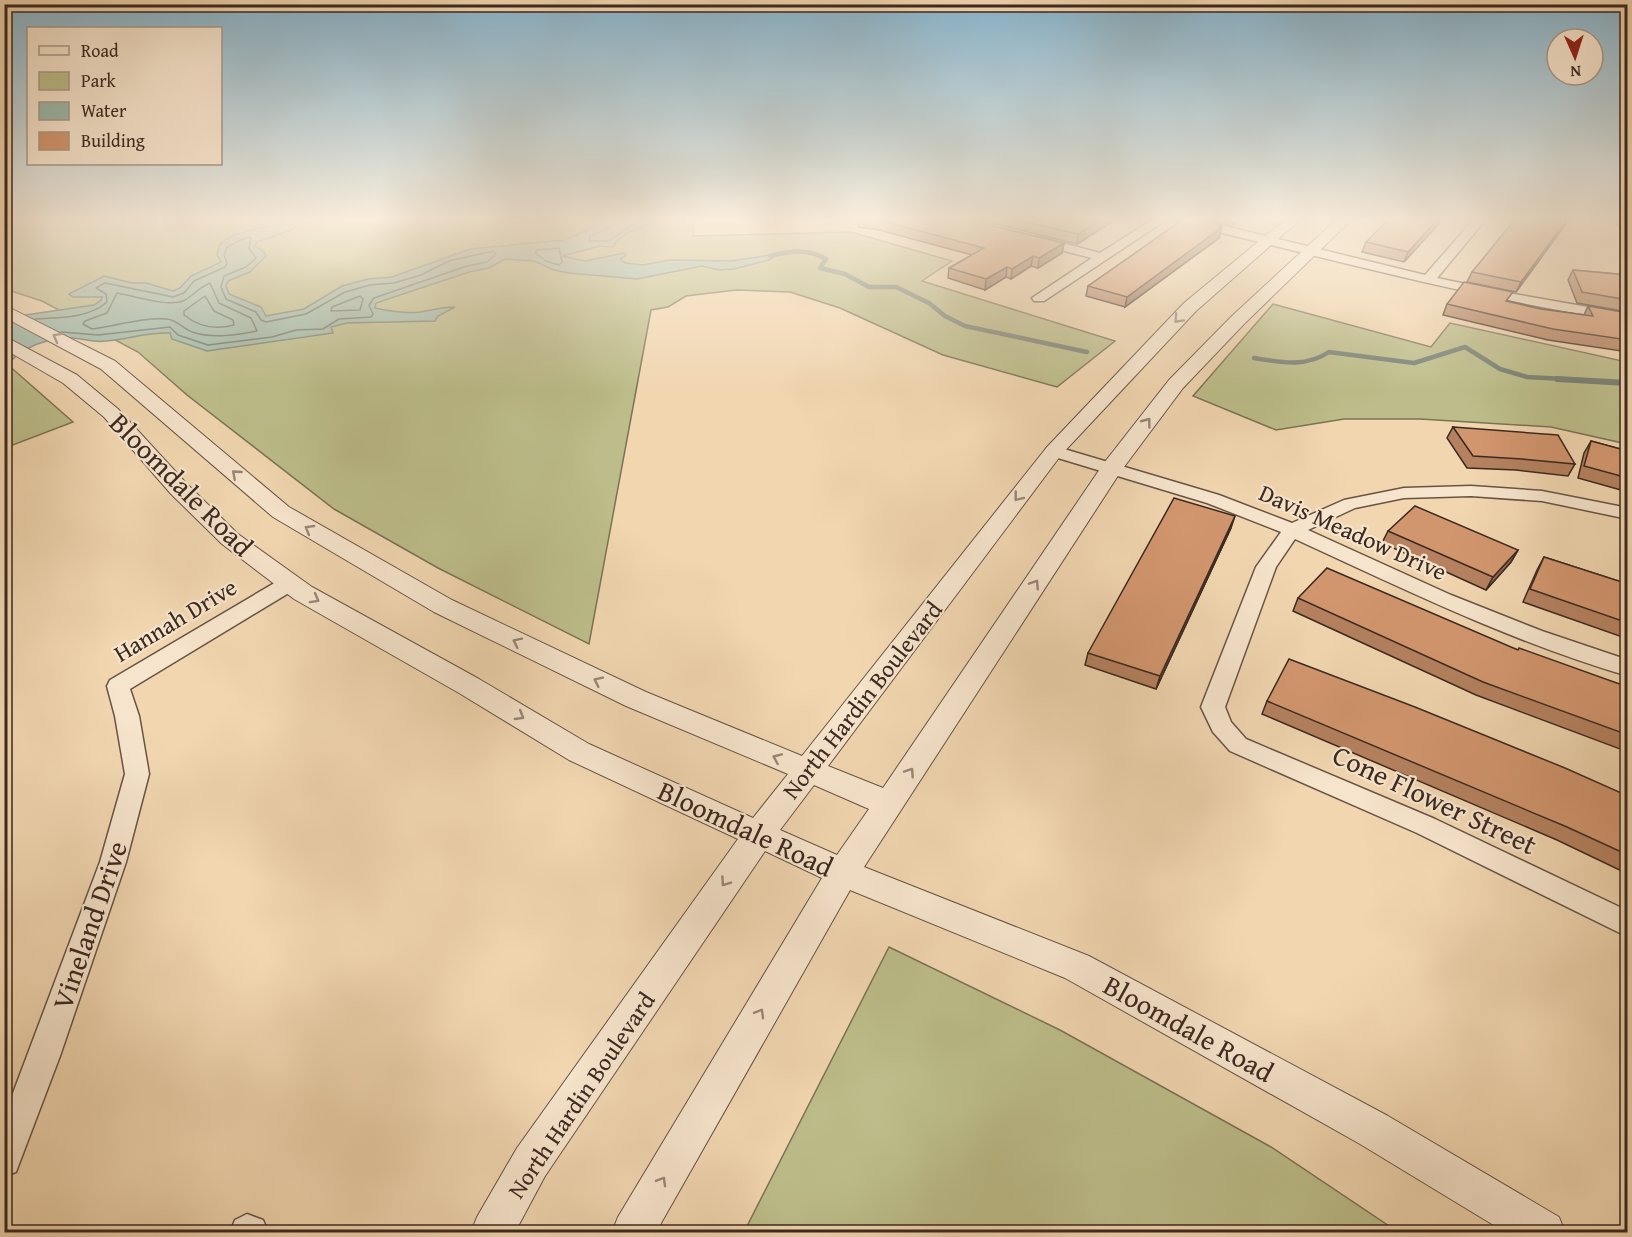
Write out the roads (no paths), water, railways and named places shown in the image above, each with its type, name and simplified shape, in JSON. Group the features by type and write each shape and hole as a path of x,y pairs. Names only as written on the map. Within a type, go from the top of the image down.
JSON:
{"street":[{"path":"1039,298 1073,276"},
{"name":"North Hardin Boulevard","path":"492,1233 531,1162 759,834 807,771 1054,451 1190,308 1227,276"},
{"path":"633,1233 843,873 1112,468 1176,384 1284,276"},
{"path":"1411,276 1558,309 1628,318"},
{"path":"1428,280 1432,276"},
{"name":"Bloomdale Road","path":"4,310 108,365 280,512 443,606 636,699 889,804"},
{"name":"Bloomdale Road","path":"4,341 70,379 111,413 178,489 230,539 290,583 579,752 843,873 1077,967 1374,1130 1544,1233"},
{"name":"Davis Meadow Drive","path":"1054,451 1213,499 1292,530 1444,600 1534,636 1628,668"},
{"path":"1292,530 1350,504 1404,493 1471,491 1542,496 1628,514"},
{"name":"Cone Flower Street","path":"1292,530 1266,567 1214,707 1221,726 1238,745 1426,826 1628,925"},
{"name":"Hannah Drive","path":"118,686 290,583"},
{"name":"Vineland Drive","path":"4,1160 44,1056 113,862 137,774 127,716 118,686"}],"water":[{"path":"104,276 132,283 146,283 173,291 180,288 191,276 241,276 228,281 226,286 229,294 261,307 266,316 304,309 342,286 368,279 396,276 458,276 376,303 375,308 403,312 455,307 438,316 435,321 347,323 331,327 333,333 207,351 172,339 170,333 101,341 74,338 54,339 27,349 5,367 5,318 94,305 102,297 73,297 69,294"},
{"path":"600,276 653,276 637,279"}],"waterway":[{"path":"848,276 869,287 896,287 929,303 945,316 965,326 1087,352"},
{"path":"1254,358 1302,362 1329,352 1414,363 1465,347 1500,369 1527,377 1582,380"},
{"path":"1557,379 1628,383"}]}
